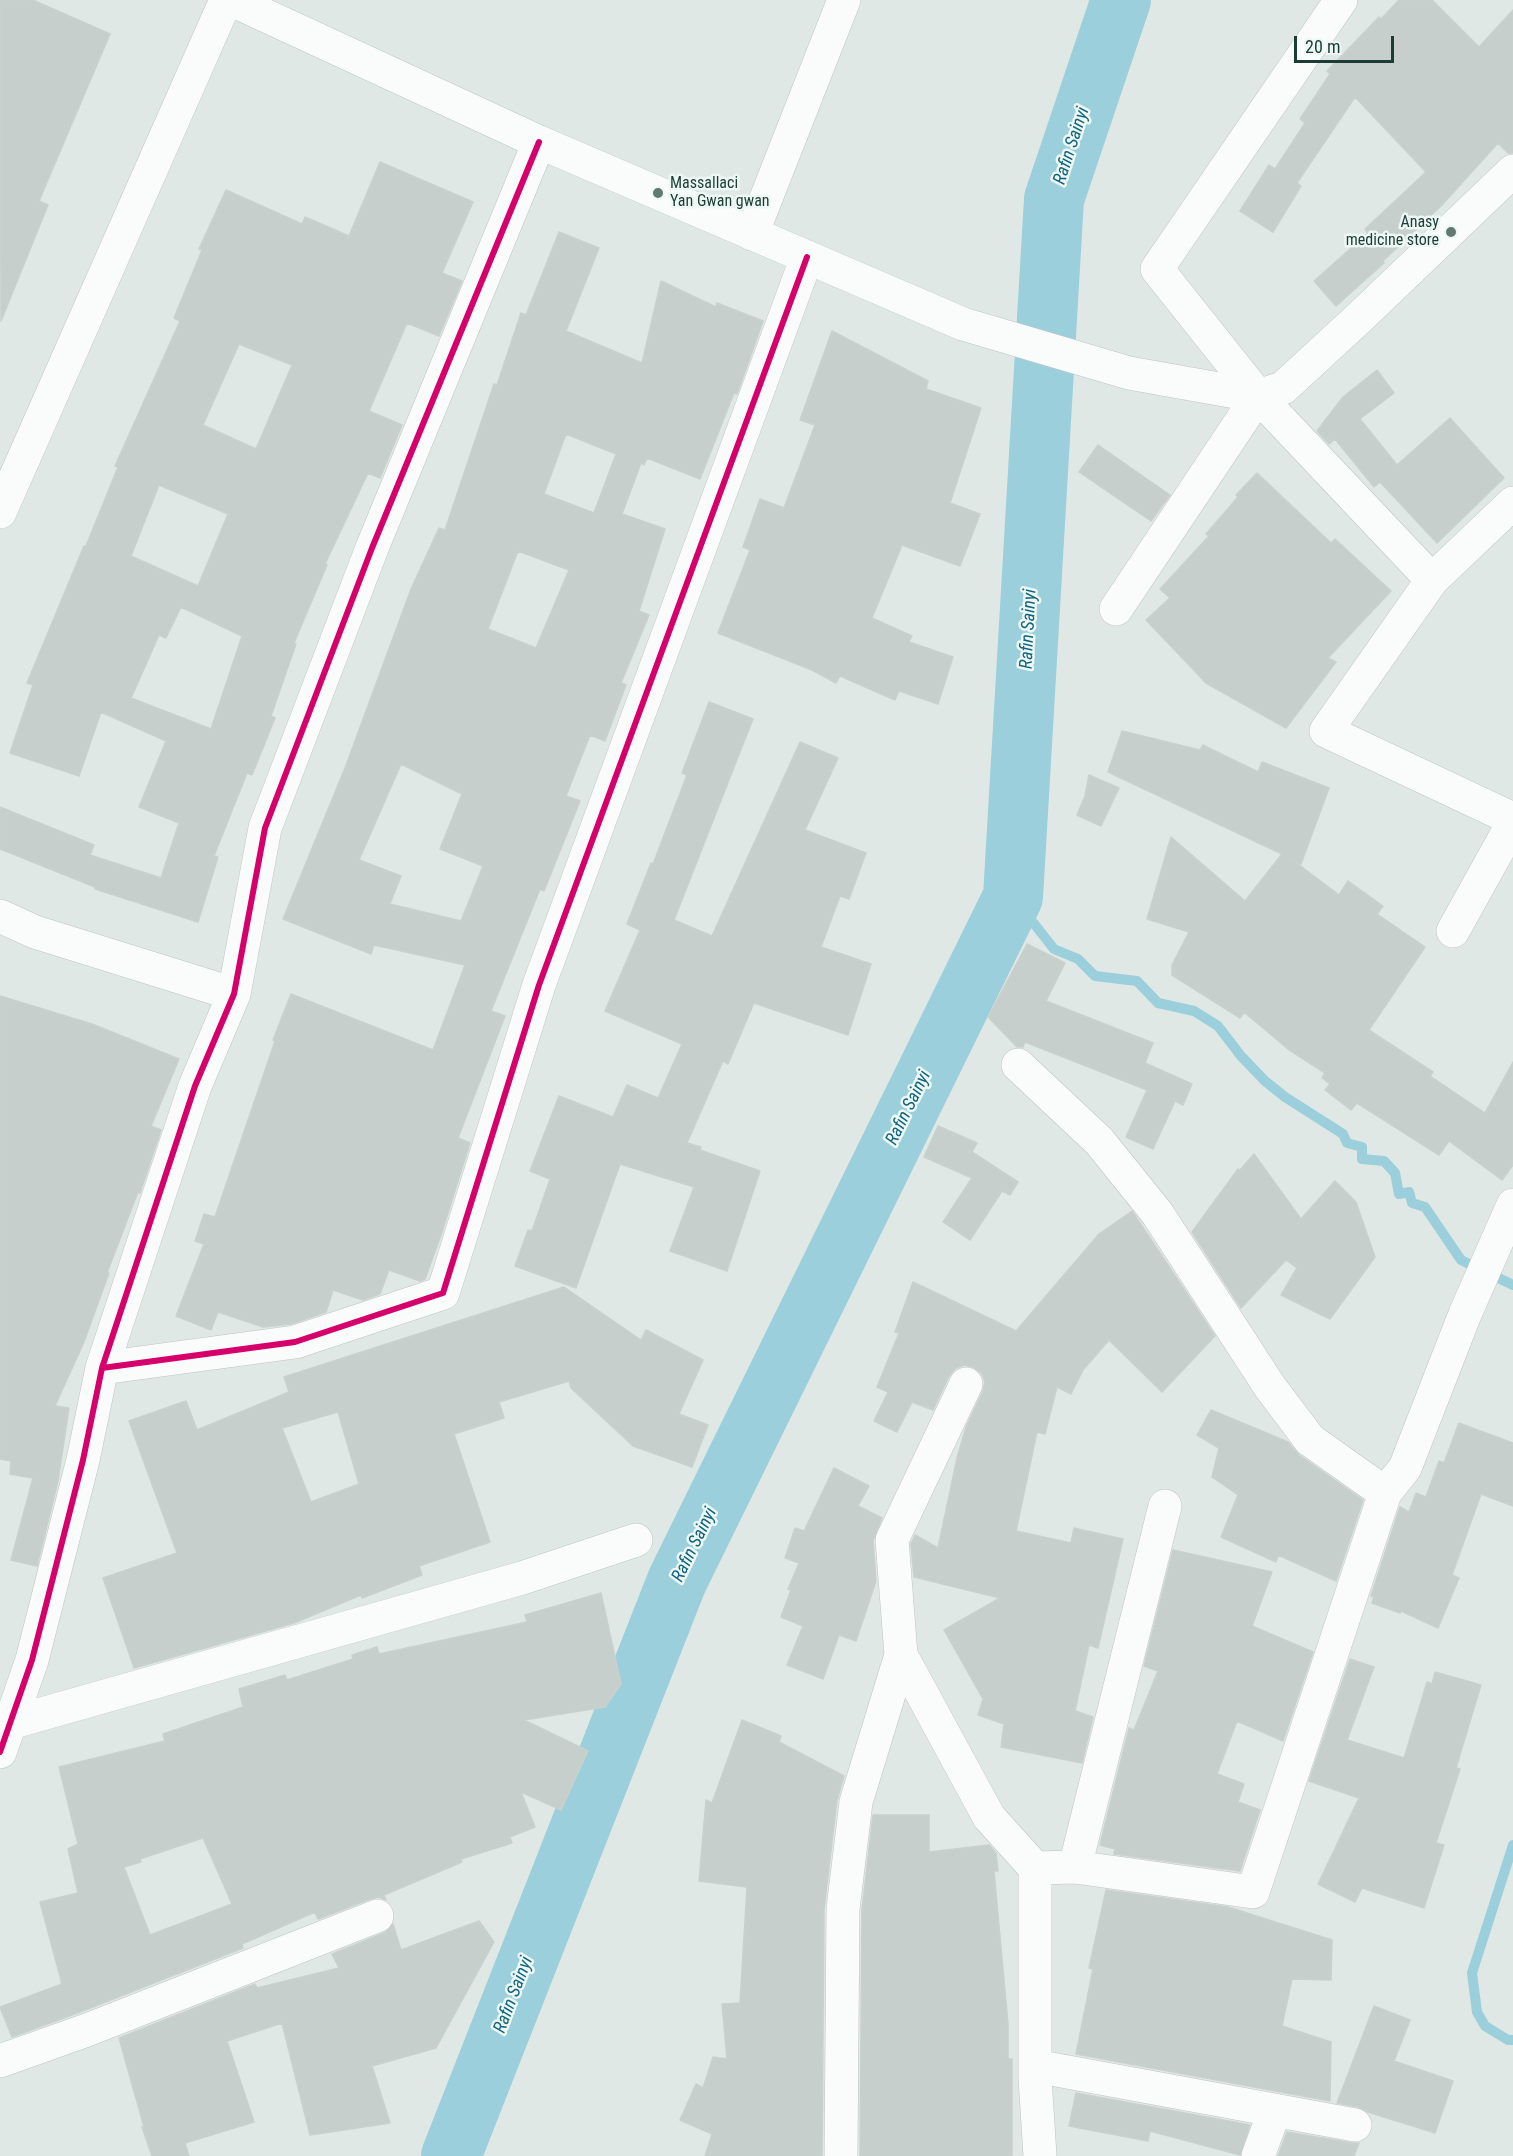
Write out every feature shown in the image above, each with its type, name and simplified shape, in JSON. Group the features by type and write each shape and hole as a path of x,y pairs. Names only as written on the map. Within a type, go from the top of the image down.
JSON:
{"street":[{"path":"0,512 226,0"},
{"path":"232,0 539,142 963,324 1129,373 1258,396 1283,388 1513,171"},
{"path":"752,234 844,0"},
{"path":"1341,0 1157,269 1258,396 1432,580"},
{"path":"5,1738 35,1649 83,1460 102,1368 195,1086 234,994 265,828 372,549 539,142"},
{"path":"102,1368 295,1342 442,1293 539,985 807,257"},
{"path":"1116,609 1258,396"},
{"path":"1453,931 1513,821 1326,731 1432,580 1513,503"},
{"path":"0,916 35,932 234,994"},
{"path":"1018,1065 1099,1141 1157,1214 1270,1387 1310,1440 1385,1493"},
{"path":"1035,1868 1075,1867 1253,1892 1385,1493 1405,1468 1465,1314 1508,1215"},
{"path":"841,2156 843,1909 856,1802 901,1655 892,1540 966,1384"},
{"path":"1075,1867 1165,1506"},
{"path":"5,1738 522,1578 636,1540"},
{"path":"901,1655 989,1817 1035,1868 1035,2066 1040,2156"},
{"path":"0,2061 87,2030 377,1916"},
{"path":"1035,2066 1355,2125"},
{"path":"1258,2156 1275,2110"}],"building":[{"path":"0,0 33,0 110,34 39,201 48,205 1,321"},
{"path":"1399,0 1432,0 1479,47 1513,10 1513,153 1508,153 1498,143 1441,206 1383,261 1384,263 1336,306 1314,281 1368,233 1365,229 1426,172 1355,97 1297,183 1301,186 1273,232 1240,211 1269,165 1275,169 1305,123 1300,119 1330,74 1327,71 1379,17 1381,19"},
{"path":"380,162 473,202 442,273 462,281 439,336 407,323 369,411 402,425 380,478 368,473 325,564 327,565 294,643 296,644 271,716 275,718 252,775 247,773 214,856 218,857 198,922 95,889 95,887 0,849 0,807 94,845 90,855 161,878 179,823 139,807 166,741 101,712 79,776 10,753 33,685 27,683 84,546 86,546 118,467 115,466 180,321 174,318 202,250 199,249 226,190 302,224 305,217 349,236","holes":["239,344 292,365 256,449 203,425","159,485 228,514 198,586 131,556","181,607 242,636 211,729 131,698 159,635 166,638"]},
{"path":"559,232 599,248 566,331 642,363 661,281 716,307 717,303 763,321 737,394 734,393 700,479 647,458 644,465 641,463 622,514 665,529 639,611 649,615 621,683 626,685 605,741 590,735 566,796 580,801 544,891 540,889 491,1011 505,1016 458,1138 470,1143 425,1279 420,1281 389,1270 380,1294 363,1300 333,1290 326,1312 291,1324 263,1327 218,1312 211,1330 176,1316 204,1244 195,1241 204,1214 215,1217 275,1041 273,1040 291,994 433,1050 465,965 374,945 371,954 283,919 345,768 411,589 439,528 445,530 494,384 497,385 521,313 526,315","holes":["566,434 616,454 594,513 544,494","518,551 569,570 536,648 488,629","401,764 462,794 440,849 483,866 461,921 390,904 401,876 359,860"]},
{"path":"832,331 928,381 926,389 981,408 950,503 980,514 960,566 902,545 872,618 912,636 909,642 953,657 938,704 899,691 895,700 840,676 836,683 812,670 718,633 750,550 743,547 760,499 784,508 815,425 800,420"},
{"path":"1377,370 1394,393 1360,419 1397,465 1450,418 1504,478 1437,543 1380,482 1374,487 1335,439 1329,444 1317,431 1343,397"},
{"path":"1098,445 1170,495 1151,521 1079,472"},
{"path":"1257,473 1331,543 1335,539 1391,591 1328,658 1336,662 1286,728 1206,683 1146,620 1170,598 1160,589 1209,536 1206,534 1238,497 1236,495"},
{"path":"709,702 753,719 674,920 712,936 800,742 838,758 805,830 866,853 849,899 840,896 821,947 871,964 848,1035 754,1003 728,1064 723,1061 687,1143 701,1147 700,1150 760,1171 727,1271 670,1251 694,1187 620,1164 576,1288 515,1266 528,1230 532,1231 550,1179 530,1171 559,1096 613,1117 627,1085 658,1098 682,1044 605,1011 640,930 627,924 687,775 682,773"},
{"path":"1122,731 1200,750 1203,745 1258,772 1262,762 1329,788 1301,864 1290,858 1339,895 1348,881 1383,906 1377,914 1425,947 1369,1030 1433,1072 1430,1076 1485,1113 1513,1062 1513,1165 1502,1180 1449,1141 1439,1155 1357,1103 1351,1110 1325,1090 1330,1084 1322,1078 1325,1073 1288,1049 1244,1012 1240,1018 1172,975 1172,965 1189,932 1147,919 1171,837 1245,901 1282,854 1108,772"},
{"path":"1089,775 1119,788 1101,826 1077,815 1085,796"},
{"path":"1027,944 1065,963 1046,1001 1153,1043 1145,1063 1192,1084 1183,1105 1175,1101 1153,1149 1126,1137 1147,1090 1025,1042 1023,1047 1017,1047 988,1017"},
{"path":"0,996 92,1024 179,1059 151,1126 161,1130 140,1193 138,1192 107,1273 109,1273 84,1342 55,1406 69,1408 58,1481 37,1566 11,1560 33,1478 10,1474 11,1461 0,1459"},
{"path":"938,1126 977,1143 972,1152 1018,1182 1010,1195 1002,1191 970,1240 943,1222 972,1178 924,1157"},
{"path":"1254,1154 1301,1219 1335,1181 1356,1202 1375,1257 1330,1319 1281,1295 1297,1268 1286,1260 1241,1308 1192,1232 1238,1169 1239,1171"},
{"path":"1132,1211 1215,1336 1162,1392 1109,1340 1083,1370 1071,1394 1057,1387 1045,1434 1037,1432 1016,1531 1071,1543 1074,1528 1123,1539 1098,1648 1089,1645 1075,1711 1093,1717 1082,1763 1001,1747 1004,1724 978,1715 983,1699 944,1630 1000,1598 914,1577 911,1544 915,1535 938,1548 957,1458 966,1427 983,1391 985,1382 982,1374 973,1367 964,1365 956,1368 949,1376 933,1410 912,1402 897,1432 874,1421 888,1392 877,1387 899,1333 895,1332 913,1282 1016,1331 1099,1234"},
{"path":"564,1287 641,1340 646,1330 703,1360 679,1414 708,1425 692,1467 633,1446 571,1388 569,1381 499,1402 504,1418 454,1434 490,1542 419,1566 422,1575 362,1598 361,1595 294,1623 134,1668 103,1578 177,1553 129,1421 186,1401 197,1430 289,1392 284,1377","holes":["338,1412 359,1484 311,1502 282,1428"]},
{"path":"1211,1410 1288,1442 1299,1455 1363,1500 1336,1581 1278,1555 1276,1562 1221,1537 1238,1495 1212,1477 1219,1448 1197,1435"},
{"path":"1459,1423 1513,1443 1513,1506 1481,1494 1452,1575 1459,1578 1438,1628 1401,1611 1400,1613 1372,1603 1374,1597 1371,1596 1400,1507 1409,1512 1416,1493 1426,1497 1439,1461 1444,1463"},
{"path":"834,1468 869,1486 858,1506 882,1518 873,1541 876,1581 856,1641 839,1635 823,1679 787,1665 803,1626 781,1617 791,1590 788,1589 799,1563 785,1558 795,1528 804,1531"},
{"path":"1173,1550 1272,1572 1252,1626 1313,1652 1283,1741 1237,1721 1217,1774 1244,1784 1238,1802 1260,1810 1240,1871 1114,1854 1115,1849 1100,1845 1129,1728 1134,1730 1158,1671 1144,1666"},
{"path":"601,1593 621,1684 605,1707 524,1720 588,1751 561,1810 521,1792 535,1827 510,1837 512,1843 461,1859 462,1862 384,1895 386,1900 379,1897 370,1899 318,1919 315,1912 242,1944 243,1948 12,2037 0,2007 62,1984 40,1902 78,1893 68,1849 78,1844 59,1767 165,1741 163,1734 243,1707 239,1689 285,1675 287,1680 353,1659 352,1655 377,1647 379,1654 527,1622 525,1615","holes":["203,1838 232,1904 150,1935 124,1867 141,1862 140,1859"]},
{"path":"1350,1659 1374,1667 1347,1740 1404,1758 1427,1682 1432,1684 1435,1672 1481,1685 1456,1768 1460,1769 1436,1843 1444,1845 1424,1908 1362,1888 1355,1902 1318,1884 1359,1798 1309,1781"},
{"path":"742,1720 781,1736 779,1742 844,1776 837,1800 824,1909 822,2156 705,2156 712,2134 680,2120 696,2084 703,2088 713,2057 727,2059 722,2004 740,2003 747,1887 699,1881 706,1800 712,1803"},
{"path":"873,1815 929,1815 929,1852 989,1845 996,1853 998,1871 994,1871 1008,2024 1008,2059 1012,2059 1012,2156 860,2156 862,1910"},
{"path":"1106,1890 1228,1907 1332,1940 1331,1980 1292,1979 1282,2026 1331,2042 1330,2101 1076,2054 1093,1969 1089,1968"},
{"path":"479,1921 494,1942 436,2048 372,2066 390,2123 310,2135 282,2023 227,2041 254,2122 185,2143 189,2156 152,2156 142,2127 144,2127 119,2038 255,1984 257,1988 339,1968 332,1954 384,1933 393,1924 401,1950"},
{"path":"1374,2006 1410,2020 1394,2061 1453,2081 1435,2133 1358,2107 1337,2103"},
{"path":"1076,2093 1250,2125 1240,2155 1150,2131 1148,2141 1069,2126"},
{"path":"1287,2132 1359,2143 1354,2156 1278,2156"}],"waterway":[{"name":"Rafin Sainyi","path":"451,2156 677,1581 1013,897 1054,199 1121,0"},
{"path":"1013,897 1054,949 1078,959 1095,976 1137,981 1158,1003 1194,1011 1218,1026 1241,1056 1265,1081 1285,1097 1343,1134 1347,1143 1362,1147 1362,1159 1384,1161 1395,1173 1399,1194 1409,1192 1412,1203 1425,1207 1461,1260 1513,1285"},
{"path":"1513,1845 1472,1973 1477,2012 1485,2026 1508,2040 1513,2040"}],"cycle path":[{"path":"0,1752 32,1660 83,1460 102,1368 195,1086 234,994 265,828 372,548 539,142"},
{"path":"102,1368 295,1342 443,1293 539,985 807,257"}],"place":[{"name":"Massallaci Yan Gwan gwan","path":"658,193"},
{"name":"Anasy medicine store","path":"1451,232"}]}
